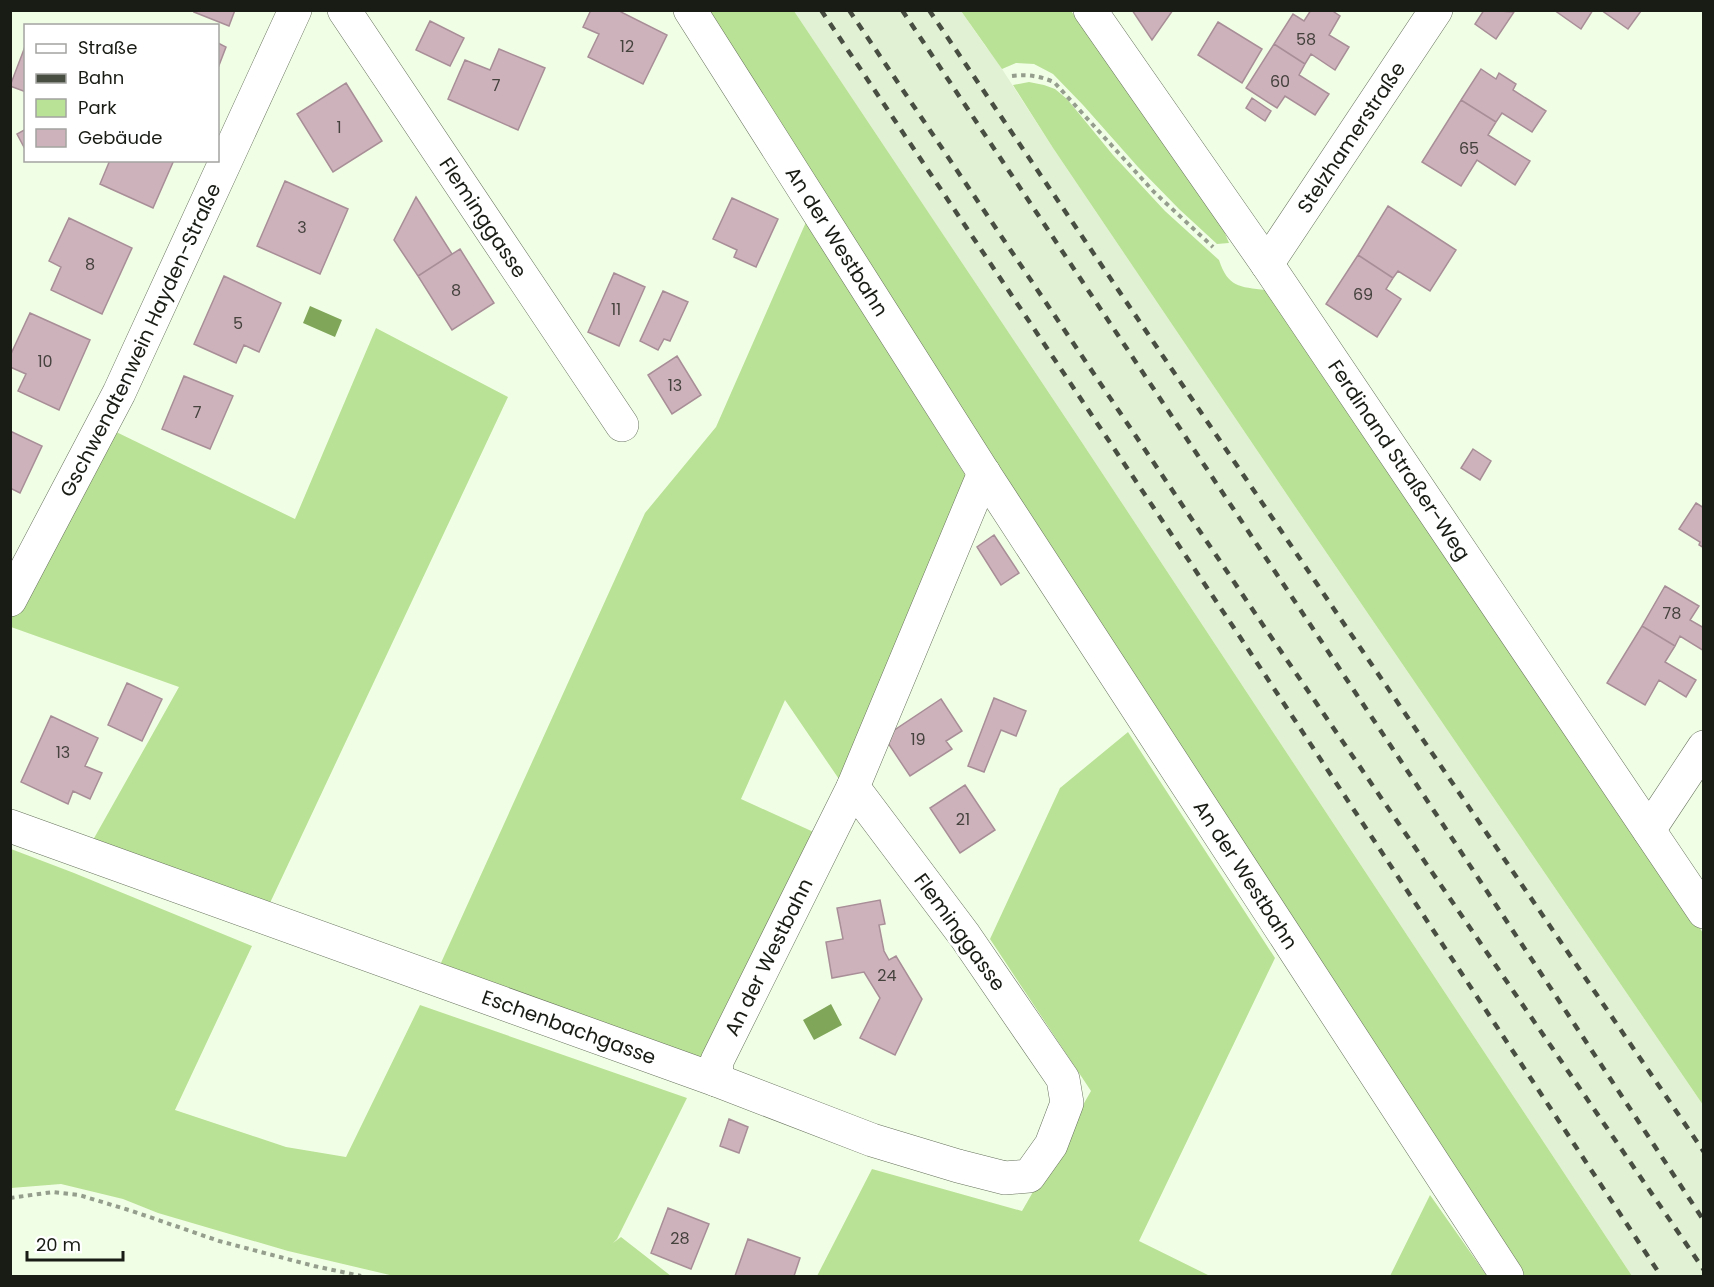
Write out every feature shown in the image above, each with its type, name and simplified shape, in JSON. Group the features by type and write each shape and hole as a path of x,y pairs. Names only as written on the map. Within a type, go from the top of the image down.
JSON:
{"street":[{"name":"Gschwendtenwein Hayden-Straße","path":"10,600 118,393 295,10"},
{"name":"Fleminggasse","path":"344,10 622,425"},
{"name":"An der Westbahn","path":"690,10 984,473 1507,1276"},
{"name":"Ferdinand Straßer-Weg","path":"1090,10 1267,264 1704,912"},
{"name":"Stelzhamerstraße","path":"1267,264 1436,10"},
{"name":"An der Westbahn","path":"716,1080 717,1061 853,787 984,473"},
{"path":"1649,830 1704,747"},
{"name":"Fleminggasse","path":"853,787 965,936 1063,1079"},
{"name":"Eschenbachgasse","path":"10,826 716,1080 872,1140 1005,1178 1029,1176 1051,1145 1067,1103 1063,1079"}],"path":[{"path":"1012,76 1041,76 1054,82 1154,192 1219,253"},
{"path":"10,1198 53,1192 79,1195 248,1250 362,1276"}],"shaded area":[{"path":"794,11 961,11 993,55 1053,148 1296,508 1703,1105 1703,1276 1632,1276"},
{"path":"310,306 342,320 335,337 303,323"},
{"path":"831,1004 842,1025 814,1040 803,1020"}],"green space":[{"path":"700,11 794,11 1632,1276 1520,1276"},
{"path":"961,11 1071,11 1166,140 1224,231 1229,243 1217,244 1179,209 1053,74 1034,64 1016,63 1002,69"},
{"path":"1029,82 1055,89 1067,99 1113,155 1165,211 1219,260 1226,276 1231,281 1249,288 1266,290 1484,602 1703,933 1703,1105 1296,508 1013,85"},
{"path":"806,222 969,481 843,785 785,700 741,799 818,834 706,1060 440,965 645,513 716,427"},
{"path":"376,328 508,397 269,905 93,840 179,687 11,627 11,611 106,427 295,519"},
{"path":"1128,732 1275,958 1139,1241 1210,1276 817,1276 872,1169 1022,1211 1091,1091 990,939 1060,788"},
{"path":"11,849 252,946 175,1110 286,1147 346,1157 420,1005 687,1098 613,1243 621,1237 671,1276 394,1276 288,1251 158,1213 123,1199 61,1184 11,1188"},
{"path":"1430,1195 1487,1276 1390,1276"}],"building":[{"path":"195,10 235,10 229,26 194,12"},
{"path":"591,10 621,10 667,35 643,84 588,57 599,34 583,27"},
{"path":"1132,10 1173,10 1152,40"},
{"path":"1311,10 1331,10 1340,16 1329,35 1349,47 1335,70 1311,54 1305,64 1274,44 1293,14 1304,21"},
{"path":"1484,10 1514,12 1496,39 1475,24"},
{"path":"1554,10 1593,10 1581,29"},
{"path":"1601,10 1641,10 1641,11 1628,29"},
{"path":"430,21 464,38 450,66 416,50"},
{"path":"1218,22 1262,49 1242,83 1198,55"},
{"path":"219,44 226,47 219,65"},
{"path":"1274,44 1305,64 1299,75 1329,94 1315,115 1285,96 1277,108 1246,88"},
{"path":"24,49 24,91 10,86"},
{"path":"499,49 545,68 518,130 448,99 465,60 490,70"},
{"path":"1481,69 1496,79 1499,73 1516,84 1513,90 1546,111 1532,132 1502,113 1496,122 1461,100"},
{"path":"346,83 382,141 333,172 297,114"},
{"path":"1252,98 1271,111 1265,121 1246,108"},
{"path":"1461,100 1496,122 1488,135 1530,161 1515,185 1477,160 1461,186 1422,162"},
{"path":"24,130 24,147 17,134"},
{"path":"109,162 173,162 153,208 100,184"},
{"path":"285,181 348,209 320,274 257,246"},
{"path":"416,197 452,254 418,276 394,240"},
{"path":"732,198 778,219 756,267 734,257 737,250 713,239"},
{"path":"1388,206 1456,250 1430,291 1398,271 1393,278 1358,255"},
{"path":"69,218 132,248 102,314 51,290 61,267 49,261"},
{"path":"460,249 494,303 452,330 418,276"},
{"path":"1358,255 1393,278 1386,289 1401,299 1377,337 1326,304"},
{"path":"614,273 645,287 619,346 588,332"},
{"path":"224,276 281,303 259,352 244,345 236,363 194,344"},
{"path":"663,291 688,302 670,341 664,339 658,350 640,341"},
{"path":"30,313 90,340 59,410 18,391 26,374 10,367 10,356"},
{"path":"677,356 701,395 672,414 648,375"},
{"path":"184,376 233,396 210,449 162,429"},
{"path":"10,431 42,446 20,493 10,488"},
{"path":"1473,449 1491,461 1480,480 1461,468"},
{"path":"1696,503 1704,508 1704,548 1699,545 1700,542 1679,529"},
{"path":"994,535 1019,573 1001,585 977,547"},
{"path":"1665,586 1699,606 1690,620 1704,628 1704,651 1680,636 1675,646 1642,626"},
{"path":"1642,626 1675,646 1665,662 1696,680 1686,697 1659,680 1645,705 1607,683"},
{"path":"127,683 162,699 142,741 108,725"},
{"path":"994,698 1026,711 1016,736 1001,730 984,772 968,766"},
{"path":"941,699 962,731 946,741 952,749 910,776 884,737"},
{"path":"51,716 98,738 85,766 102,773 90,799 73,791 68,804 21,782"},
{"path":"965,785 995,830 960,853 930,808"},
{"path":"880,900 885,924 879,925 884,951 889,960 896,956 922,999 895,1055 860,1038 880,998 864,972 832,978 826,942 843,939 837,908"},
{"path":"729,1119 748,1127 739,1153 720,1146"},
{"path":"668,1208 709,1224 691,1269 651,1253"},
{"path":"748,1239 800,1258 794,1276 735,1276"}],"railway":[{"path":"821,10 1240,637 1661,1276"},
{"path":"849,10 1265,628 1704,1270"},
{"path":"902,10 1704,1221"},
{"path":"929,10 1704,1152"}]}
